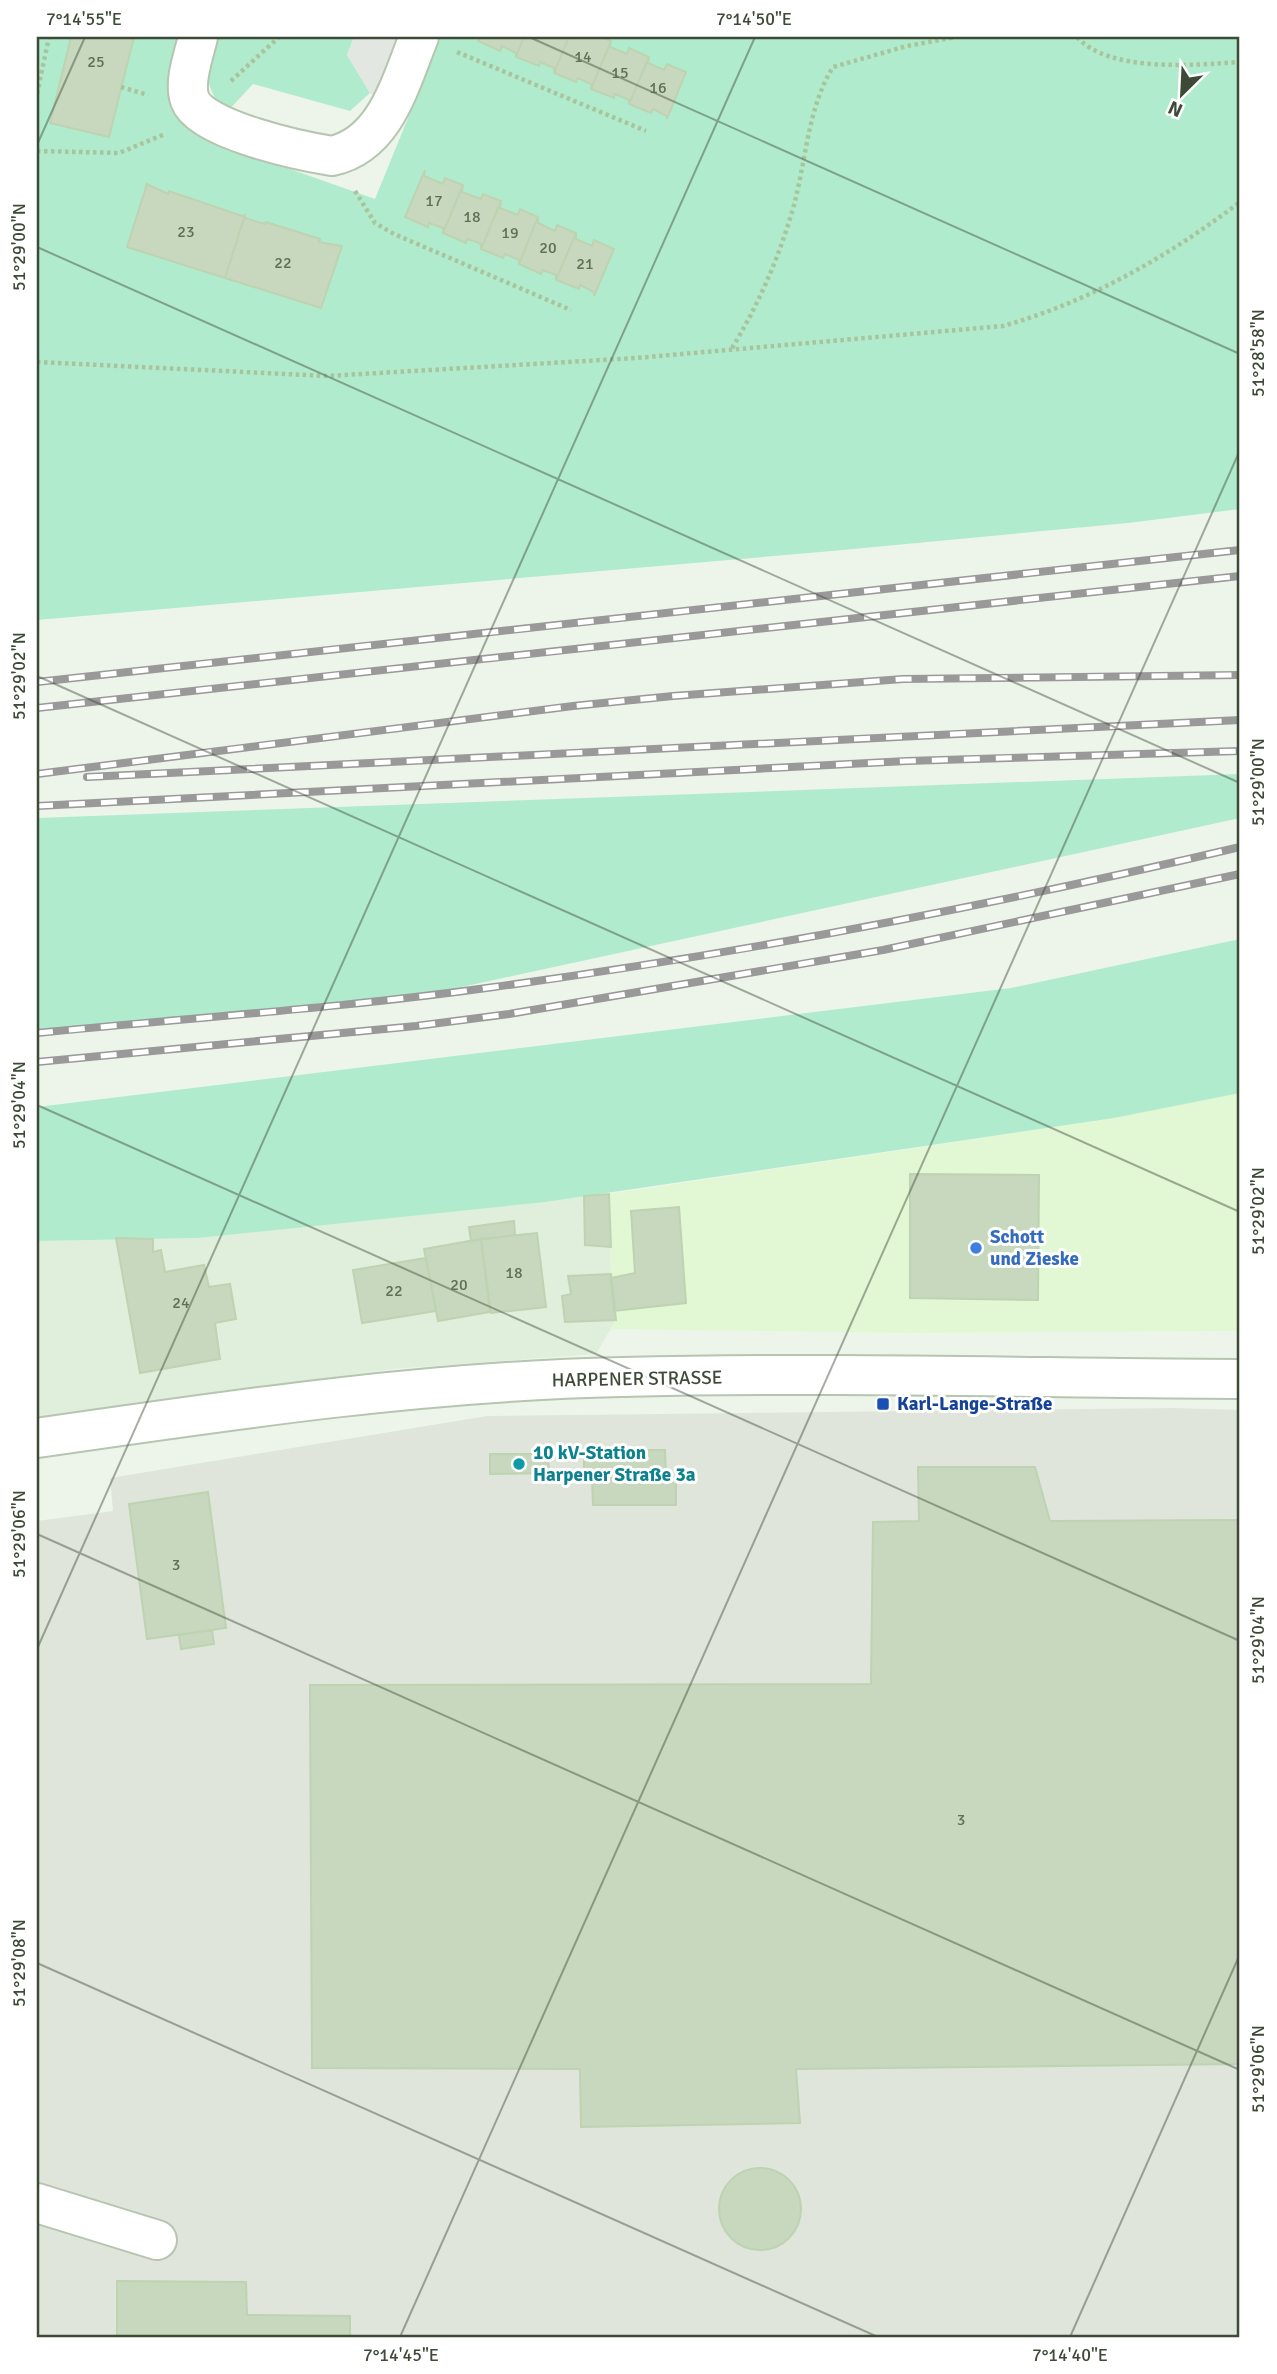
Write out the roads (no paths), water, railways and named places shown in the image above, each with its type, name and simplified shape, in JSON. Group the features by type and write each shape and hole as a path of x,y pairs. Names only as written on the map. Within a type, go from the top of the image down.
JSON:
{"street":[{"path":"198,37 188,85 190,101 199,113 216,124 332,156 366,142 432,42"},
{"name":"HARPENER STRASSE","path":"37,1438 209,1413 423,1389 621,1377 1240,1379"},
{"path":"37,2203 157,2241"}],"railway":[{"path":"37,682 1240,550"},
{"path":"37,708 1240,576"},
{"path":"37,774 573,706 673,696 903,679 1240,675"},
{"path":"87,777 1240,720"},
{"path":"37,806 907,761 1240,751"},
{"path":"37,1033 380,1001 588,974 962,908 1240,847"},
{"path":"37,1062 416,1026 509,1014 883,950 1240,874"}],"place":[{"name":"Schott und Zieske","path":"976,1248"},
{"name":"Karl-Lange-Straße","path":"883,1404"},
{"name":"10 kV-Station Harpener Straße 3a","path":"519,1464"}]}
